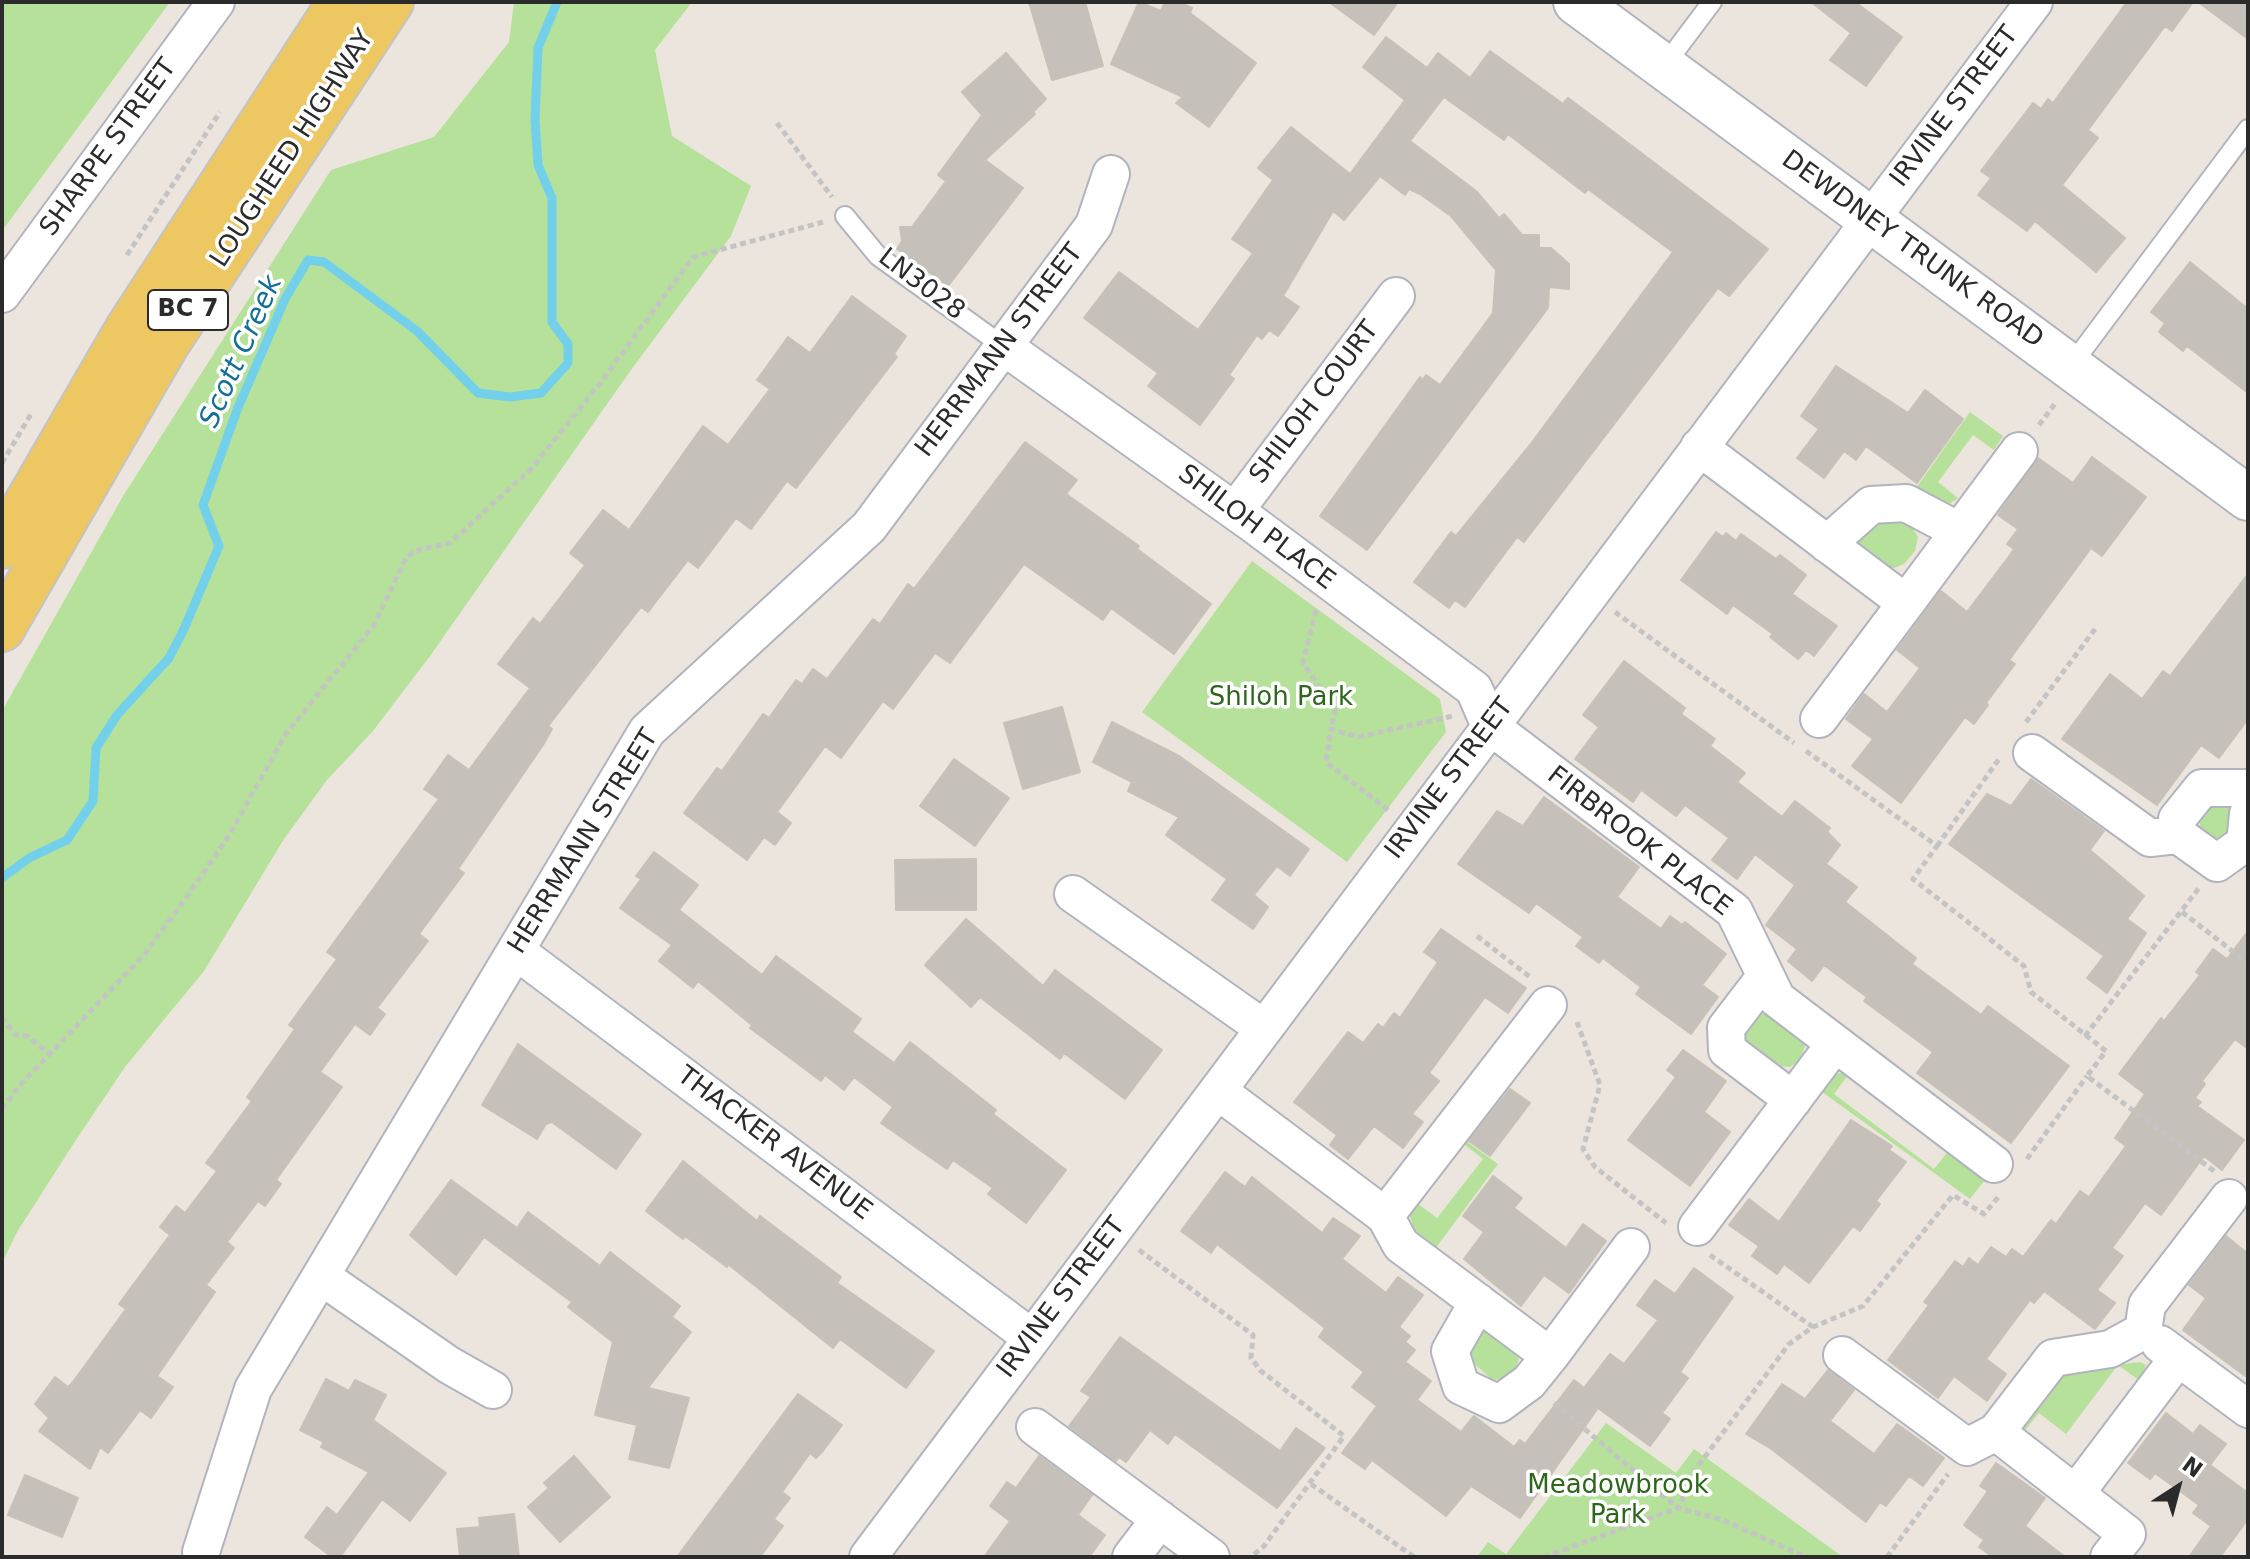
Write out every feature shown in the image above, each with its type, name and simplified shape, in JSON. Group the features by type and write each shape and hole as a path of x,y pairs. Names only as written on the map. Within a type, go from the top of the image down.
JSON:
{"main road":[{"name":"LOUGHEED HIGHWAY","path":"2,546 127,330 340,2"},
{"name":"LOUGHEED HIGHWAY","path":"2,629 166,345 391,2"},
{"name":"DEWDNEY TRUNK ROAD","path":"1576,2 2248,498"}],"street":[{"name":"SHARPE STREET","path":"2,294 216,2"},
{"name":"IRVINE STREET","path":"868,1557 1218,1091 1262,1027 2034,2"},
{"name":"HERRMANN STREET","path":"201,1552 253,1389 647,731 869,527 1094,225 1111,174"},
{"name":"SHILOH COURT","path":"1235,511 1396,296"},
{"name":"SHILOH PLACE","path":"1003,346 1235,511 1474,689 1490,726"},
{"path":"1699,447 1906,603"},
{"path":"1819,719 2019,451"},
{"path":"1827,544 1871,505 1906,503 1959,531"},
{"name":"FIRBROOK PLACE","path":"1490,726 1734,911 1777,999 2006,1174"},
{"path":"2032,753 2150,838 2178,835 2217,863 2245,843 2248,814"},
{"path":"2178,835 2177,819 2202,788 2248,788"},
{"path":"1073,894 1262,1027"},
{"name":"THACKER AVENUE","path":"516,951 1032,1338"},
{"path":"1765,977 1726,1028 1727,1050 1793,1100"},
{"path":"1385,1216 1551,999"},
{"path":"1690,1235 1834,1045"},
{"path":"1218,1091 1385,1216 1401,1245 1478,1302 1539,1369"},
{"path":"2143,1331 2147,1305 2223,1186"},
{"path":"1478,1302 1450,1351 1461,1386 1499,1404 1539,1369 1631,1247"},
{"path":"322,1277 449,1365 493,1390"},
{"path":"2143,1331 2248,1409"},
{"path":"1981,1440 2053,1358 2110,1349 2143,1331"},
{"path":"1842,1355 1981,1440 2076,1493 2127,1534 2109,1557"},
{"path":"2076,1493 2178,1358"},
{"path":"1035,1427 1211,1557"},
{"path":"1131,1557 1160,1519"}],"lane":[{"path":"1664,66 1712,2"},
{"path":"2070,367 2248,129"},
{"name":"LN3028","path":"845,216 878,256 1003,346"}],"path":[{"path":"2,1109 143,956 191,891 230,834 285,735 374,625 406,558 414,551 450,543 531,469 598,386 693,257 845,216 777,123"},
{"path":"1318,602 1303,663 1335,710 1326,762 1392,813"},
{"path":"1544,1557 1678,1508 1698,1466 1789,1344 1813,1327 1863,1306 1953,1195 1984,1214 2006,1174 2106,1051 2031,992 2024,966 1913,879 1937,846 1608,607"},
{"path":"1331,729 1358,737 1454,716"},
{"path":"2085,1036 2217,863"},
{"path":"2182,912 2248,963"},
{"path":"1477,936 1551,999 1600,1085 1583,1149 1595,1167 1813,1327 1842,1355"},
{"path":"2,1017 15,1035 27,1036 51,1055"},
{"path":"2087,1076 2223,1186"},
{"path":"1128,1242 1253,1335 1251,1358 1261,1371 1344,1436 1251,1557"},
{"path":"1539,1369 1678,1508 1720,1519 1806,1557"},
{"path":"1887,1557 1981,1440"},
{"path":"1310,1484 1414,1557"}],"green space":[{"path":"2,2 170,2 2,231"},
{"path":"514,2 692,2 655,50 672,136 751,186 731,236 631,370 430,656 373,731 327,780 284,839 204,971 125,1067 72,1146 17,1232 2,1263 2,711 123,496 331,170 434,137 509,42"},
{"path":"1970,412 2003,436 1994,450 1973,435 1938,482 1958,498 1948,505 1939,505 1916,488"},
{"path":"1875,511 1910,524 1918,537 1915,551 1904,564 1891,569 1856,539"},
{"name":"Shiloh Park","path":"1252,561 1440,699 1446,732 1347,862 1142,712"},
{"path":"2232,800 2232,830 2217,839 2199,829 2202,806"},
{"path":"1759,1013 1772,1015 1798,1033 1805,1046 1800,1060 1790,1067 1777,1066 1744,1038 1744,1027"},
{"path":"1838,1073 1849,1074 1834,1094 1934,1169 1950,1149 1992,1171 1970,1199 1818,1089"},
{"path":"1462,1138 1498,1164 1435,1249 1414,1229 1409,1213 1414,1201 1437,1218 1483,1159 1460,1141"},
{"path":"1484,1332 1493,1333 1519,1358 1516,1368 1504,1379 1492,1380 1467,1357 1475,1338"},
{"path":"2140,1362 2146,1365 2140,1381 2118,1365 2066,1434 2039,1413 2022,1434 2021,1426 2057,1373"},
{"name":"Meadowbrook Park","path":"1606,1423 1676,1473 1694,1449 1843,1557 1477,1557 1488,1542 1506,1554"}],"building":[{"path":"1029,2 1085,2 1103,66 1052,80"},
{"path":"1139,2 1161,11 1165,2 1178,2 1192,8 1190,13 1256,63 1209,127 1176,103 1183,97 1111,64"},
{"path":"1329,2 1398,2 1374,35"},
{"path":"1811,2 1855,2 1902,37 1866,86 1830,60 1851,33"},
{"path":"2127,2 2193,2 2172,31 2165,26 2088,130 2098,138 2062,185 2125,238 2096,272 2035,221 2027,231 1978,195 1991,178 1981,171 2033,103 2041,109 2048,99 2053,103"},
{"path":"2198,2 2248,2 2248,39"},
{"path":"1386,37 1427,68 1438,53 1470,78 1490,51 1563,104 1568,98 1768,249 1729,296 1718,288 1524,542 1517,537 1465,607 1455,600 1449,608 1414,582 1451,532 1456,536 1530,445 1673,252 1588,189 1585,193 1508,134 1504,140 1444,97 1410,141 1476,191 1499,218 1504,214 1522,235 1539,235 1539,248 1551,248 1569,264 1569,289 1549,287 1548,308 1367,550 1320,516 1420,377 1423,380 1426,375 1440,385 1493,313 1496,270 1451,216 1420,194 1409,189 1405,195 1380,176 1344,220 1333,211 1283,296 1299,307 1278,336 1269,330 1262,339 1257,335 1229,375 1234,379 1200,425 1148,386 1158,373 1084,318 1119,272 1198,330 1253,253 1232,239 1273,180 1258,168 1291,127 1350,174 1405,100 1363,67"},
{"path":"1006,53 1046,99 1033,112 1035,114 985,160 1023,188 948,286 897,249 902,241 900,227 912,227 946,181 938,175 982,115 962,92"},
{"path":"2190,262 2248,309 2248,393 2187,346 2183,351 2159,332 2165,323 2151,312"},
{"path":"852,296 906,336 894,354 897,357 796,488 787,481 751,529 736,518 698,568 688,560 648,612 641,607 548,726 552,729 543,745 458,869 464,873 419,934 428,941 377,1008 385,1014 370,1035 355,1024 320,1072 342,1087 276,1180 281,1184 265,1206 258,1201 227,1242 234,1248 206,1285 215,1292 157,1376 173,1387 151,1418 140,1410 108,1453 100,1447 90,1469 39,1431 49,1418 35,1404 55,1377 68,1387 73,1382 126,1309 119,1304 170,1235 160,1227 176,1206 185,1213 217,1171 206,1163 252,1101 247,1097 295,1029 289,1025 337,959 327,952 439,799 424,789 448,755 469,770 530,688 498,664 533,618 540,624 585,565 570,553 603,510 629,530 703,426 728,445 770,389 757,380 788,337 810,353"},
{"path":"1836,366 1908,413 1925,390 1963,419 1917,483 1866,446 1856,460 1844,451 1824,478 1797,458 1819,429 1801,416"},
{"path":"1025,442 1077,480 1066,494 1139,546 1137,549 1211,604 1174,654 1111,608 1103,620 1024,564 950,663 935,653 893,709 883,701 841,758 825,746 777,812 791,823 775,845 764,837 747,860 684,813 717,768 722,771 763,714 769,718 796,680 802,684 813,669 827,679 873,619 880,624 908,584 914,589"},
{"path":"2092,457 2146,497 2102,556 2091,548 2009,660 2015,664 1974,724 1965,717 1901,803 1852,766 1873,739 1846,719 1864,694 1887,712 1920,668 1897,650 1941,591 1967,612 2010,555 2014,549 2007,544 2018,529 1998,515 2038,458 2073,483"},
{"path":"1716,532 1723,537 1726,533 1736,541 1741,534 1776,559 1780,555 1806,575 1792,594 1837,626 1814,656 1806,650 1798,659 1770,637 1773,634 1733,605 1727,614 1681,580"},
{"path":"2248,574 2248,719 2219,758 2201,745 2157,805 2062,739 2110,674 2142,699 2163,671 2170,676"},
{"path":"1624,661 1685,708 1681,714 1715,739 1710,746 1745,773 1737,782 1782,817 1795,801 1830,828 1827,832 1840,845 1826,864 1857,887 1845,902 1916,958 1912,964 1981,1015 1988,1006 2069,1066 2011,1143 1917,1073 1933,1052 1864,1001 1867,997 1824,965 1812,981 1788,961 1797,949 1766,925 1795,885 1755,854 1737,879 1712,860 1729,838 1685,805 1676,816 1641,790 1633,802 1575,759 1599,727 1583,715"},
{"path":"1062,707 1080,772 1023,789 1004,723"},
{"path":"1112,722 1179,756 1309,849 1290,876 1277,866 1254,895 1268,907 1253,929 1212,900 1227,879 1166,835 1179,817 1128,791 1132,782 1093,762"},
{"path":"954,759 1009,798 975,846 920,806"},
{"path":"2031,779 2104,831 2090,850 2144,896 2127,919 2146,933 2107,993 2087,978 2104,956 1949,844 1987,794 2011,806"},
{"path":"1544,797 1639,867 1617,897 1661,929 1670,916 1682,925 1685,922 1726,954 1702,985 1718,997 1691,1034 1636,994 1641,987 1603,958 1599,963 1576,946 1583,937 1536,903 1529,913 1458,864 1497,811 1523,826"},
{"path":"654,852 698,885 679,910 762,975 776,956 861,1019 852,1032 894,1063 910,1042 996,1110 993,1114 1066,1170 1026,1223 988,1194 993,1188 953,1160 947,1169 881,1123 893,1107 854,1077 844,1090 825,1075 821,1081 750,1028 752,1025 698,981 693,988 659,961 672,945 620,908 641,879 636,876"},
{"path":"976,859 976,910 896,910 895,860"},
{"path":"966,919 1043,986 1055,970 1162,1050 1125,1099 1064,1053 1060,1059 980,997 971,1007 925,965"},
{"path":"1441,929 1526,988 1508,1013 1485,997 1429,1073 1439,1081 1412,1114 1423,1122 1403,1148 1374,1126 1348,1159 1330,1145 1337,1135 1294,1102 1348,1032 1363,1043 1378,1024 1383,1028 1394,1013 1400,1018 1438,962 1424,952"},
{"path":"2248,931 2248,1049 2235,1039 2202,1081 2205,1084 2195,1098 2201,1102 2197,1106 2244,1140 2222,1170 2204,1156 2161,1215 2145,1203 2112,1248 2123,1256 2097,1290 2115,1303 2095,1329 2044,1291 2034,1303 2030,1300 1986,1359 2006,1374 1987,1401 1954,1376 1938,1398 1888,1360 1929,1305 1924,1302 1955,1261 1963,1267 1969,1258 1978,1265 1991,1247 2006,1257 2012,1249 2023,1257 2051,1220 2056,1224 2080,1191 2089,1197 2126,1146 2115,1138 2145,1094 2119,1074 2161,1018 2164,1021 2200,975 2196,972 2213,949 2227,959"},
{"path":"518,1044 641,1134 616,1169 552,1122 546,1124 537,1139 482,1105"},
{"path":"1683,1050 1726,1081 1704,1112 1730,1132 1690,1186 1628,1140 1676,1077 1667,1070"},
{"path":"1510,1089 1530,1103 1490,1156 1469,1141"},
{"path":"1851,1120 1892,1146 1889,1150 1906,1162 1876,1201 1880,1204 1860,1231 1853,1226 1809,1283 1784,1264 1777,1274 1752,1256 1759,1246 1729,1225 1749,1199 1779,1222"},
{"path":"683,1161 757,1221 760,1216 841,1277 837,1283 934,1351 906,1388 840,1339 833,1348 728,1264 727,1267 685,1236 683,1239 646,1211"},
{"path":"1225,1172 1245,1187 1252,1177 1322,1233 1333,1218 1360,1236 1342,1259 1386,1293 1398,1277 1423,1295 1399,1327 1410,1336 1405,1342 1415,1350 1405,1362 1431,1381 1417,1400 1461,1432 1474,1416 1514,1447 1520,1440 1525,1444 1574,1380 1584,1388 1610,1354 1624,1364 1658,1320 1637,1305 1655,1280 1675,1294 1694,1268 1733,1297 1680,1372 1688,1378 1662,1413 1670,1419 1650,1446 1598,1408 1520,1518 1471,1486 1446,1516 1372,1460 1365,1469 1342,1453 1377,1406 1352,1387 1364,1372 1319,1337 1325,1328 1217,1244 1211,1253 1181,1231"},
{"path":"1493,1176 1522,1198 1514,1208 1566,1248 1583,1224 1606,1241 1569,1293 1544,1275 1521,1306 1464,1259 1484,1232 1463,1216"},
{"path":"451,1180 517,1228 528,1212 600,1266 610,1252 680,1306 672,1317 691,1332 648,1388 689,1398 669,1468 629,1459 637,1425 595,1415 613,1342 568,1307 572,1302 484,1237 456,1275 410,1235"},
{"path":"2226,1236 2248,1254 2248,1378 2183,1330 2206,1298 2189,1285"},
{"path":"1120,1337 1280,1451 1296,1428 1325,1448 1277,1508 1175,1434 1168,1444 1150,1430 1126,1462 1119,1457 1116,1461 1069,1426 1091,1397 1081,1391"},
{"path":"1828,1370 1854,1390 1830,1421 1874,1454 1897,1424 1944,1458 1923,1486 1909,1476 1886,1506 1880,1502 1866,1522 1770,1448 1746,1434 1782,1384 1805,1399"},
{"path":"326,1379 349,1391 355,1380 386,1395 373,1420 446,1473 410,1521 382,1499 340,1557 332,1557 305,1537 327,1507 337,1515 369,1472 321,1447 324,1442 300,1430"},
{"path":"798,1394 842,1425 816,1458 810,1453 782,1492 790,1498 774,1519 783,1526 760,1557 677,1557"},
{"path":"2166,1413 2193,1434 2200,1425 2226,1444 2210,1465 2248,1493 2248,1519 2220,1557 2189,1557 2211,1526 2193,1513 2199,1505 2155,1473 2150,1479 2128,1463"},
{"path":"574,1456 610,1497 560,1542 528,1507 549,1488 544,1483"},
{"path":"1039,1456 1092,1495 1078,1515 1105,1535 1089,1557 984,1557 1010,1521 990,1506 1007,1482 1016,1488"},
{"path":"1996,1463 2045,1498 2025,1526 2065,1557 1993,1557 1979,1547 1984,1540 1964,1525 1988,1491 1980,1486"},
{"path":"25,1475 78,1498 62,1537 8,1515"},
{"path":"514,1514 519,1557 460,1557 457,1529 480,1527 479,1518"}],"waterway":[{"name":"Scott Creek","path":"2,878 29,858 67,840 93,801 96,748 117,715 169,658 184,629 219,546 203,505 237,410 285,299 308,260 324,262 417,331 478,393 510,397 541,393 568,363 568,344 552,322 552,198 538,165 535,119 538,48 557,2"}]}
